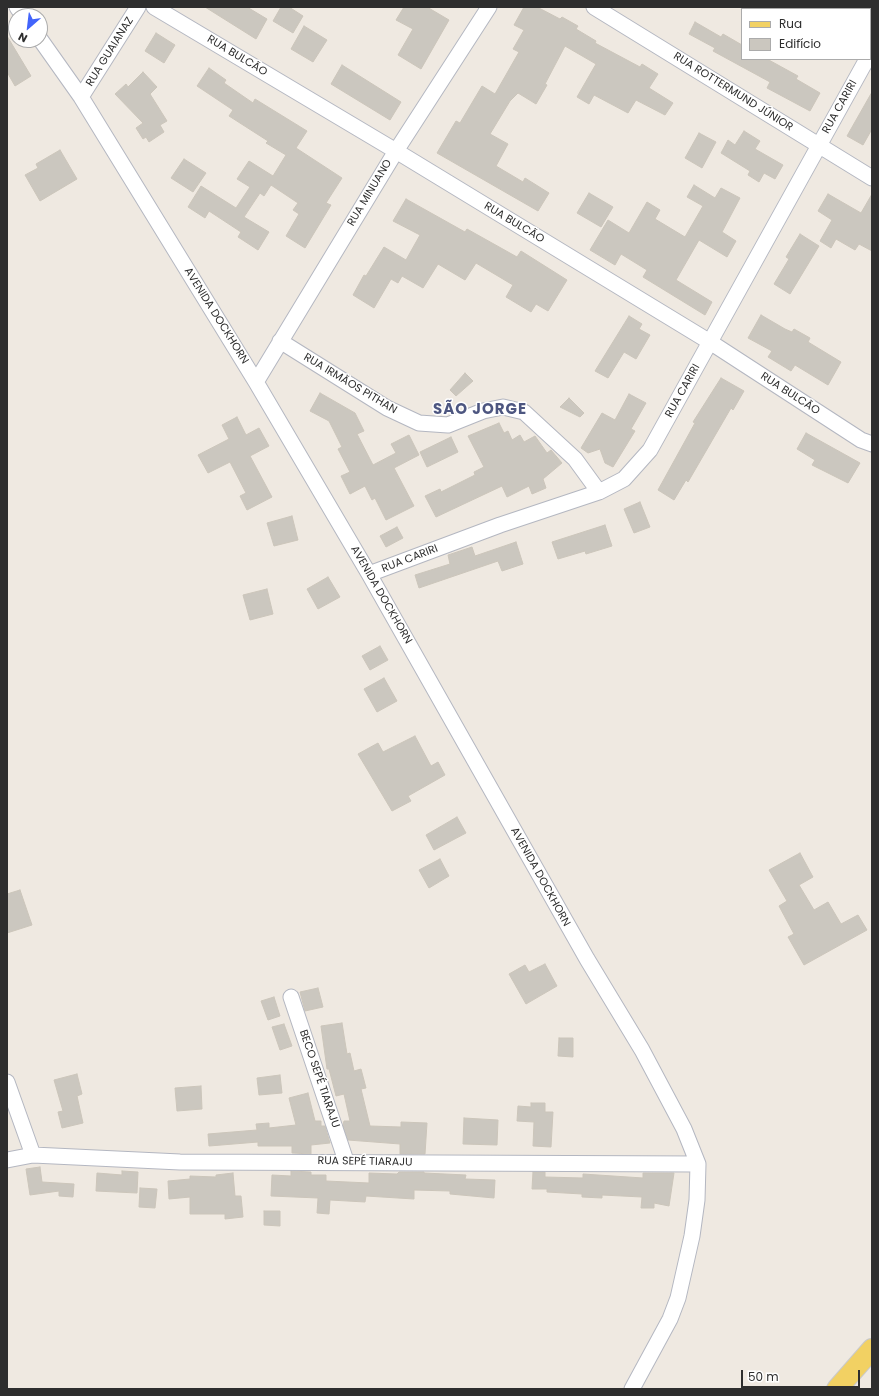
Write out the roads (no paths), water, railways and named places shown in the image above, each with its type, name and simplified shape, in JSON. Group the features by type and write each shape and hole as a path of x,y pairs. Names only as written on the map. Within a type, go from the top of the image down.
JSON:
{"main road":[{"path":"837,1389 872,1349"}],"street":[{"name":"RUA GUAIANAZ","path":"81,97 138,7"},
{"name":"RUA BULCÃO","path":"154,7 396,151 710,342 861,440 872,444"},
{"name":"RUA MINUANO","path":"256,382 396,151 489,7"},
{"name":"RUA ROTTERMUND JÚNIOR","path":"594,7 872,178"},
{"name":"AVENIDA DOCKHORN","path":"46,48 81,97 256,382 369,574 587,959 642,1050 684,1129 698,1164"},
{"name":"RUA CARIRI","path":"369,574 500,525 599,492 624,478 650,450 866,60"},
{"name":"RUA IRMÃOS PITHAN","path":"280,341 387,408 419,423 448,425 483,411 503,407 524,412 575,459 599,492"},
{"name":"BECO SEPÉ TIARAJU","path":"292,997 346,1161"},
{"path":"7,1082 33,1155"},
{"name":"RUA SEPÉ TIARAJU","path":"7,1160 33,1155 180,1162 346,1161 698,1164"},
{"path":"632,1389 670,1319 678,1298 692,1236 697,1200 698,1164"}],"district":[{"name":"SÃO JORGE","path":"480,410"}]}
